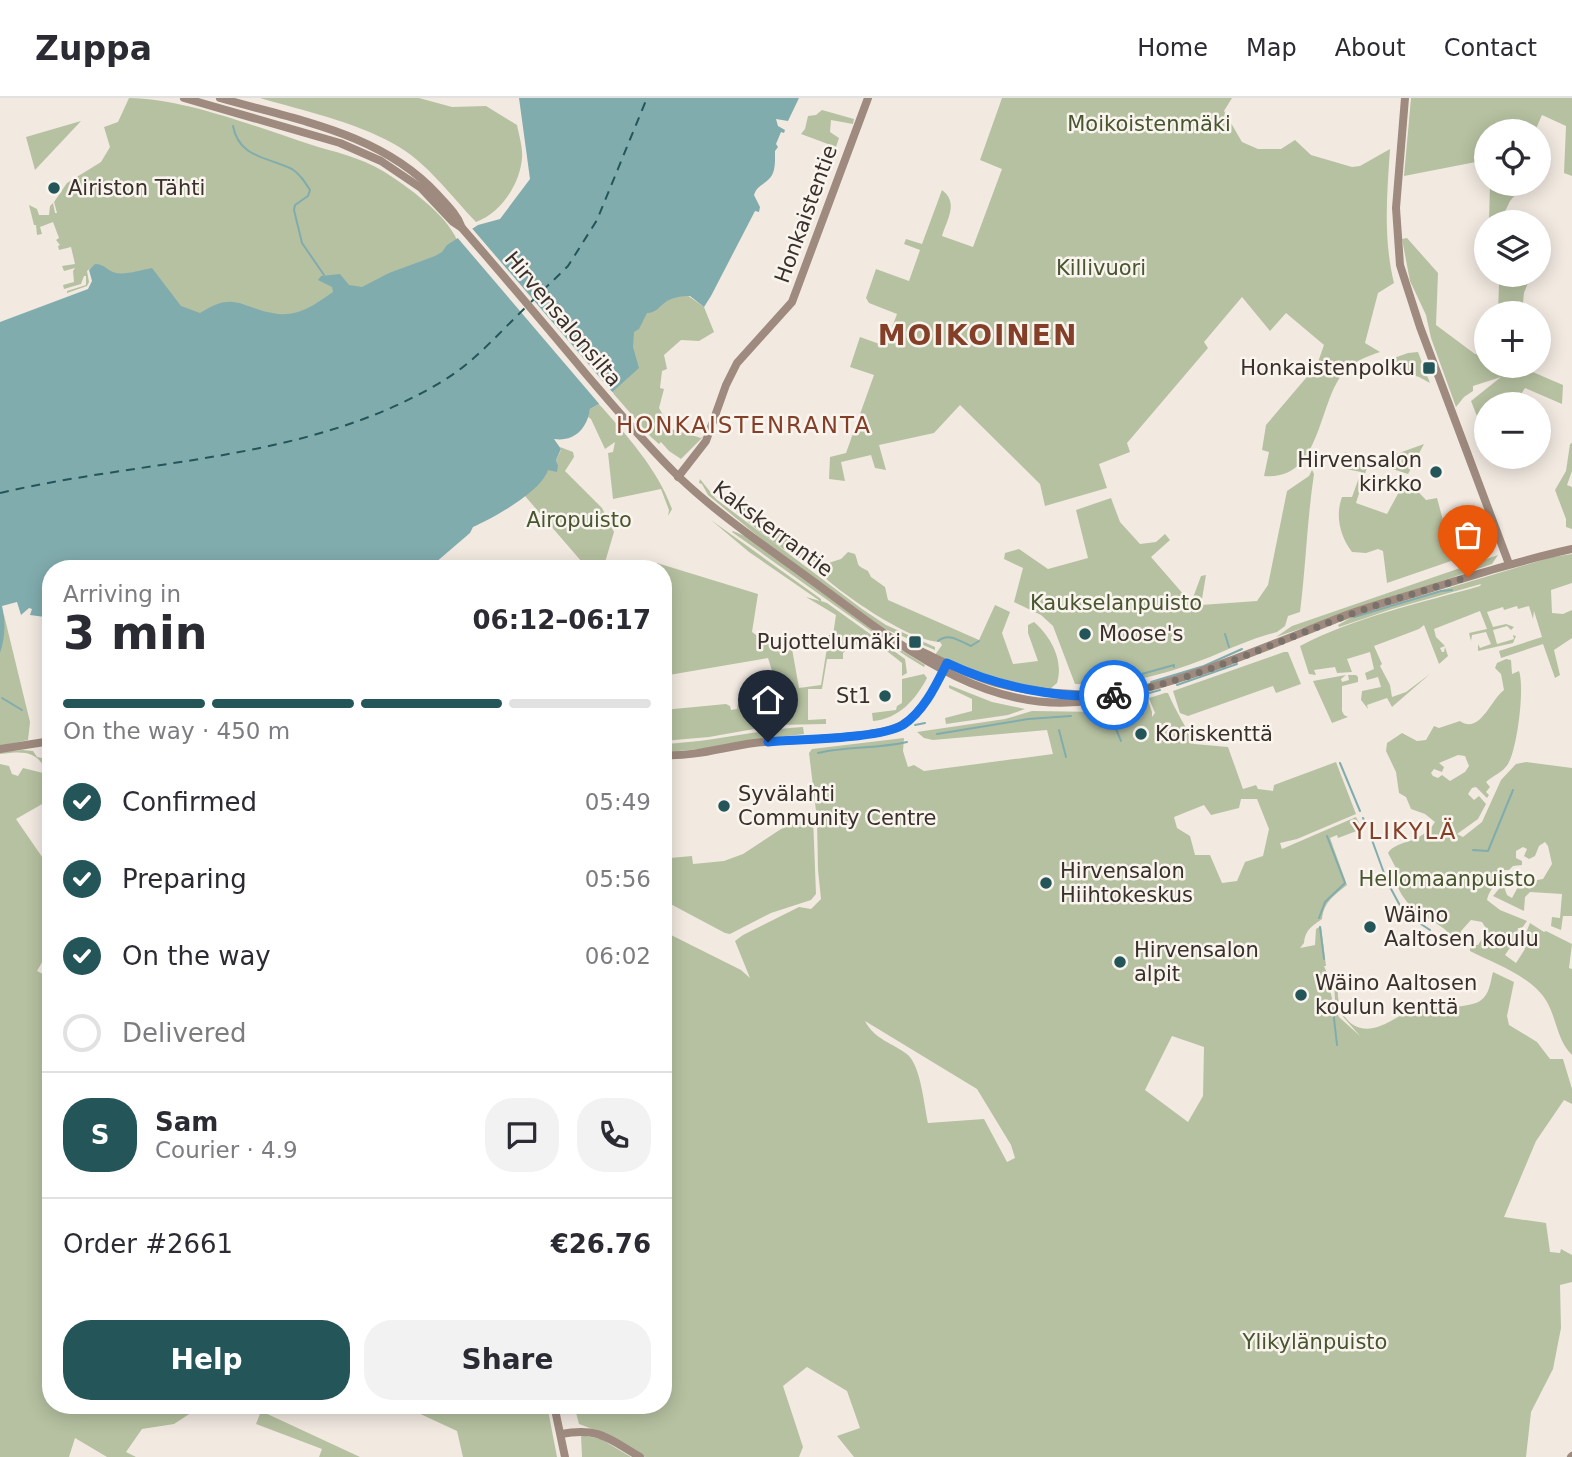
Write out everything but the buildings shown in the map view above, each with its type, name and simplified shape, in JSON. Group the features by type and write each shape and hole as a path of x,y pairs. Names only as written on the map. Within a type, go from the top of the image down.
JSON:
{"main road":[{"path":"184,98 328,139 382,161 421,188 462,228"},
{"path":"220,98 343,134 384,151 424,180 458,217 462,228"},
{"name":"Honkaistentie","path":"678,477 706,441 737,363 792,302 869,98"},
{"path":"1405,98 1396,208 1401,265 1423,333 1509,564"},
{"name":"Hirvensalonsilta","path":"462,228 637,433"},
{"name":"Kakskerrantie","path":"637,433 678,477 750,535 897,641 977,686 1032,699 1077,701 1142,689 1212,668 1347,615 1509,564 1572,549"},
{"path":"672,755 693,754 754,743 857,735 893,729 921,708 945,667"},
{"path":"0,749 42,742"},
{"path":"556,1414 565,1457"},
{"path":"561,1434 582,1430 595,1432 639,1457"}],"green space":[{"path":"129,98 150,99 196,108 356,158 383,171 425,201 452,230 457,240 452,242 442,279 230,329 91,268 87,271 87,286 67,293 86,285 86,276 81,284 64,289 63,285 74,282 75,268 64,271 62,266 75,264 71,247 59,250 60,245 56,240 59,238 53,222 40,227 42,234 37,235 29,205 37,209 39,215 49,215 53,203 57,213 54,202 67,183 101,162 110,147 104,127 118,122"},
{"path":"260,98 419,98 452,107 486,106 517,125 522,150 520,168 513,187 501,205 476,222 427,169 394,144 345,123"},
{"name":"Killivuori","path":"1002,98 1232,98 1224,111 1242,142 1258,149 1281,149 1295,140 1311,155 1352,167 1360,166 1390,149 1387,233 1394,283 1378,293 1365,343 1380,352 1355,362 1343,373 1334,387 1315,439 1297,467 1283,474 1264,476 1269,452 1262,450 1266,425 1317,365 1324,345 1286,313 1270,331 1242,297 1204,342 1208,348 1127,443 1130,452 1099,464 1107,488 1045,506 1040,484 960,405 934,433 879,445 886,470 875,468 871,455 841,462 845,481 829,479 830,457 846,453 874,375 850,367 860,337 885,346 897,314 869,303 866,298 876,269 909,281 920,250 904,244 906,239 922,244 942,190 951,206 942,236 973,247 1002,169 980,160"},
{"path":"1411,98 1572,98 1572,176 1564,173 1566,126 1542,115 1540,119 1474,119 1474,162 1404,176"},
{"path":"822,110 854,119 853,124 831,120 830,132 839,138 836,147 801,134 808,116 816,115"},
{"path":"81,121 35,170 26,137"},
{"path":"1490,196 1514,196 1506,210 1489,210"},
{"path":"1407,238 1438,273 1436,325 1474,353 1474,378 1498,378 1473,386 1473,391 1456,407 1431,338 1426,315 1410,281 1402,239"},
{"path":"663,278 704,307 714,332 699,341 681,340 664,355 667,369 662,371 660,388 664,389 659,408 671,429 701,438 705,435 681,459 651,437 599,377"},
{"path":"1499,287 1526,287 1523,301 1498,301"},
{"path":"1418,352 1430,383 1377,364 1408,353"},
{"path":"1500,378 1547,378 1563,385 1562,404 1551,399 1551,392 1534,392 1525,388 1522,392 1482,392"},
{"path":"599,404 640,453 658,480 672,509 668,516 669,510 661,489 613,499 608,453 613,452 615,442 605,449 588,417 590,409"},
{"path":"1572,443 1572,471 1567,485 1572,487 1572,529 1566,527 1566,519 1555,490 1566,471"},
{"path":"1424,444 1408,474 1374,463 1375,460"},
{"name":"Airopuisto","path":"560,447 573,452 574,457 565,471 602,508 614,532 606,560 580,560 525,496 514,493 557,463"},
{"path":"1345,452 1369,461 1356,503 1387,514 1406,479 1426,500 1437,498 1450,546 1482,535 1486,549 1387,583 1383,551 1378,549 1366,553 1352,552 1342,533 1339,511 1342,497 1352,497 1361,472 1343,466"},
{"name":"Kaukselanpuisto","path":"1312,470 1314,474 1300,612 1288,616 1285,626 1277,632 1161,674 1127,681 1075,684 1053,626 1041,615 1014,602 1023,568 1004,559 1005,553 1019,549 1048,569 1088,558 1076,510 1111,498 1120,522 1140,544 1156,542 1165,534 1170,540 1151,557 1191,603 1201,576 1206,575 1201,605 1257,601 1268,585 1287,491 1309,476"},
{"path":"700,479 716,499 862,609 886,625 935,647 935,650 885,629 777,552 708,495 699,483"},
{"path":"736,498 792,537 816,561 807,561 796,556 757,530 728,504 728,500"},
{"path":"711,520 905,659 907,673 902,676 902,663 880,646 861,643 843,653 843,659 827,659 822,689 808,689 808,720 826,719 826,724 776,725 709,737 672,740 672,709 726,704 731,710 737,709 738,703 743,701 743,695 778,690 768,658 672,674 672,568 758,594 752,632 783,654 792,649 799,688 821,685 829,635 833,635 836,615 806,597 820,601 749,552"},
{"path":"733,531 747,537 925,665 924,667 906,656"},
{"path":"848,552 855,554 859,566 885,587 888,600 979,640 995,605 1010,612 1002,633 1013,664 1038,661 1028,633 1028,625 1034,622 1046,635 1054,650 1059,666 1057,683 1050,689 998,681 935,655 942,645 940,642 926,640 893,625 857,602 816,570 816,567 841,559"},
{"path":"1572,554 1572,583 1551,590 1552,613 1563,614 1572,610 1572,638 1554,650 1560,675 1555,678 1543,644 1501,658 1499,651 1542,637 1534,611 1533,619 1529,606 1504,610 1503,607 1487,612 1493,627 1506,624 1514,627 1511,630 1507,626 1493,630 1497,644 1514,639 1513,635 1516,636 1513,643 1478,651 1478,644 1480,648 1491,644 1486,632 1472,635 1471,641 1469,633 1487,629 1480,611 1434,629 1436,637 1445,646 1440,648 1442,652 1445,647 1448,656 1439,664 1424,625 1374,646 1390,685 1392,697 1406,692 1430,674 1392,707 1387,698 1367,705 1368,709 1361,700 1362,691 1381,687 1378,677 1367,680 1365,673 1374,669 1370,652 1347,659 1352,672 1337,673 1335,667 1314,670 1316,675 1309,674 1300,646 1366,619 1481,584 1339,627 1338,625 1352,617 1552,557"},
{"path":"1498,555 1492,564 1276,637 1292,626"},
{"path":"0,613 4,615 30,722 28,740 0,746"},
{"path":"1288,652 1301,684 1276,693 1273,686 1188,716 1180,713 1173,691"},
{"name":"Hellomaanpuisto","path":"1511,660 1512,674 1519,671 1521,679 1521,704 1514,746 1506,767 1486,782 1490,787 1486,792 1489,795 1487,798 1476,787 1468,794 1474,800 1479,796 1486,804 1478,819 1457,834 1463,837 1482,822 1501,780 1516,764 1526,762 1572,768 1572,916 1563,916 1561,930 1551,926 1552,917 1560,918 1562,894 1530,892 1525,897 1524,911 1493,896 1503,884 1507,895 1512,898 1519,885 1525,886 1532,881 1543,879 1552,864 1545,842 1539,846 1535,856 1529,859 1524,856 1527,849 1523,847 1516,851 1516,858 1522,861 1522,865 1503,870 1487,900 1500,910 1527,921 1522,928 1518,928 1516,939 1505,955 1516,963 1525,949 1521,945 1530,923 1572,944 1569,968 1572,969 1572,1055 1563,1043 1547,1002 1540,993 1523,978 1470,951 1470,945 1478,945 1484,936 1494,937 1493,932 1489,933 1482,922 1471,920 1461,931 1458,943 1450,933 1407,902 1394,877 1399,874 1388,853 1397,845 1423,835 1435,822 1425,814 1411,809 1406,797 1399,793 1396,772 1386,751 1387,743 1402,733 1417,741 1426,740 1434,726 1439,728 1460,721 1467,724 1479,720 1504,690 1501,674 1495,668 1497,663","holes":["1458,755 1465,756 1469,766 1465,772 1450,781 1442,775 1438,778 1431,773 1434,769 1442,772 1444,767 1439,763"]},
{"path":"924,674 927,678 906,707 891,716 873,721 872,713 896,710 902,703 902,679"},
{"path":"1346,675 1341,679 1342,682 1349,680 1348,675 1358,677 1358,682 1342,686 1342,711 1348,717 1332,723 1313,681"},
{"path":"949,685 992,702 1025,709 1008,715 946,724 945,718 972,711 972,699 949,688"},
{"name":"Ylikylänpuisto","path":"1168,693 1194,744 1228,747 1243,789 1256,785 1258,789 1273,791 1274,785 1336,762 1356,814 1297,839 1280,843 1282,849 1356,817 1362,829 1338,838 1337,835 1330,838 1347,885 1328,903 1322,919 1307,932 1300,948 1315,945 1316,929 1321,926 1324,966 1330,980 1328,981 1334,1007 1339,1017 1360,1036 1339,1012 1335,1001 1334,982 1339,981 1339,1001 1346,1018 1360,1028 1369,1029 1411,1011 1474,1004 1488,992 1493,972 1514,982 1507,1016 1509,1025 1537,1042 1550,1059 1563,1059 1572,1089 1572,1104 1564,1100 1536,1141 1504,1217 1546,1223 1550,1252 1560,1253 1561,1249 1572,1255 1572,1282 1560,1285 1561,1328 1553,1369 1531,1412 1526,1457 854,1457 837,1436 860,1428 847,1391 807,1367 783,1386 803,1447 799,1457 645,1457 611,1436 579,1424 576,1414 672,1414 672,936 741,970 750,978 735,941 799,907 811,909 821,899 817,819 809,753 812,749 904,738 903,751 908,767 914,765 924,771 1053,754 1047,730 933,740 924,738 917,732 1005,719 1032,711 1101,712 1147,698 1152,717 1155,713 1149,698","holes":["1241,799 1257,799 1269,829 1263,856 1245,862 1237,881 1222,883 1210,855 1195,855 1190,836 1177,828 1174,817 1204,805 1211,815 1239,808","865,1021 977,1089 1011,1145 1015,1158 1007,1162 984,1119 928,1123 919,1077 912,1061 908,1055 879,1037","1172,1036 1204,1047 1203,1096 1188,1122 1145,1090"]},
{"path":"803,727 804,734 672,751 672,743"},
{"path":"33,751 37,757 42,758 42,763 29,754 0,752"},
{"path":"0,764 9,766 12,774 18,776 23,768 42,773 42,804 16,819 42,857 42,962 37,971 42,974 42,1414 189,1414 174,1424 142,1429 126,1452 136,1457 107,1457 75,1438 69,1457 0,1457"},
{"path":"813,817 816,894 811,900 771,913 730,934 672,905 672,858 692,856 693,864 724,861 743,854 781,829"},
{"path":"260,1414 267,1414 360,1457 319,1457 322,1449 256,1424"},
{"path":"420,1414 549,1414 557,1457 463,1457 457,1431"},
{"path":"581,1435 601,1439 631,1457 582,1457"}],"water":[{"path":"519,98 799,98 788,121 776,119 778,126 785,130 784,133 781,132 776,144 778,147 775,151 773,173 754,195 760,207 759,212 755,211 704,307 690,296 670,300 656,311 647,313 639,329 634,332 633,347 639,368 590,409 586,423 578,433 568,438 554,439 561,449 556,460 557,472 548,470 536,487 504,511 473,527 470,533 438,560 42,560 42,617 30,615 32,609 29,608 21,615 17,602 2,606 4,630 0,653 0,322 88,289 92,281 89,270 95,264 120,273 152,268 181,306 200,313 223,302 231,302 266,312 294,313 333,292 332,287 318,280 321,276 340,274 349,285 362,287 389,273 435,256 478,225 500,219 530,179"}],"pier":[{"path":"470,226 614,394 601,406 456,236"}],"waterway":[{"path":"233,126 236,137 248,151 292,169 310,190 308,196 295,205 294,210 302,243 324,275"},
{"path":"1354,617 1452,590"},
{"path":"1225,634 1229,647"},
{"path":"938,641 950,637 971,646 979,641"},
{"path":"1151,682 1204,666 1242,649"},
{"path":"1177,685 1237,664"},
{"path":"1101,682 1174,667"},
{"path":"1096,708 1160,690"},
{"path":"2,698 22,710"},
{"path":"937,734 1028,719 1071,716"},
{"path":"1090,716 1109,717 1115,724"},
{"path":"915,725 925,723"},
{"path":"1116,729 1121,741"},
{"path":"1059,730 1066,757"},
{"path":"818,753 907,742"},
{"path":"1340,763 1360,811"},
{"path":"1473,850 1488,851 1513,790"},
{"path":"1363,818 1366,825"},
{"path":"1319,918 1325,902 1345,883 1327,836"},
{"path":"1372,840 1384,873"},
{"path":"1390,887 1404,913 1430,930"},
{"path":"1320,927 1324,959"},
{"path":"1333,1009 1337,1045"}],"ferry route":[{"path":"531,302 568,266 597,220 647,98"},
{"path":"0,493 56,481 229,454 341,427 394,406 457,372 525,308"}],"way so far":[{"path":"1114,695 1212,668 1347,615 1468,577"}],"place":[{"name":"Airiston Tähti","path":"54,188"},
{"name":"Honkaistenpolku","path":"1429,368"},
{"name":"Hirvensalon kirkko","path":"1436,472"},
{"name":"Moose's","path":"1085,634"},
{"name":"Pujottelumäki","path":"915,642"},
{"name":"St1","path":"885,696"},
{"name":"Koriskenttä","path":"1141,734"},
{"name":"Syvälahti Community Centre","path":"724,806"},
{"name":"Hirvensalon Hiihtokeskus","path":"1046,883"},
{"name":"Wäino Aaltosen koulu","path":"1370,927"},
{"name":"Hirvensalon alpit","path":"1120,962"},
{"name":"Wäino Aaltosen koulun kenttä","path":"1301,995"}],"district":[{"name":"MOIKOINEN","path":"978,335"},
{"name":"HONKAISTENRANTA","path":"744,425"},
{"name":"YLIKYLÄ","path":"1405,831"}],"route":[{"path":"768,742 857,735 897,728 921,708 947,663 994,682 1028,690 1114,695"}],"park label":[{"name":"Moikoistenmäki","path":"1149,124"}]}
